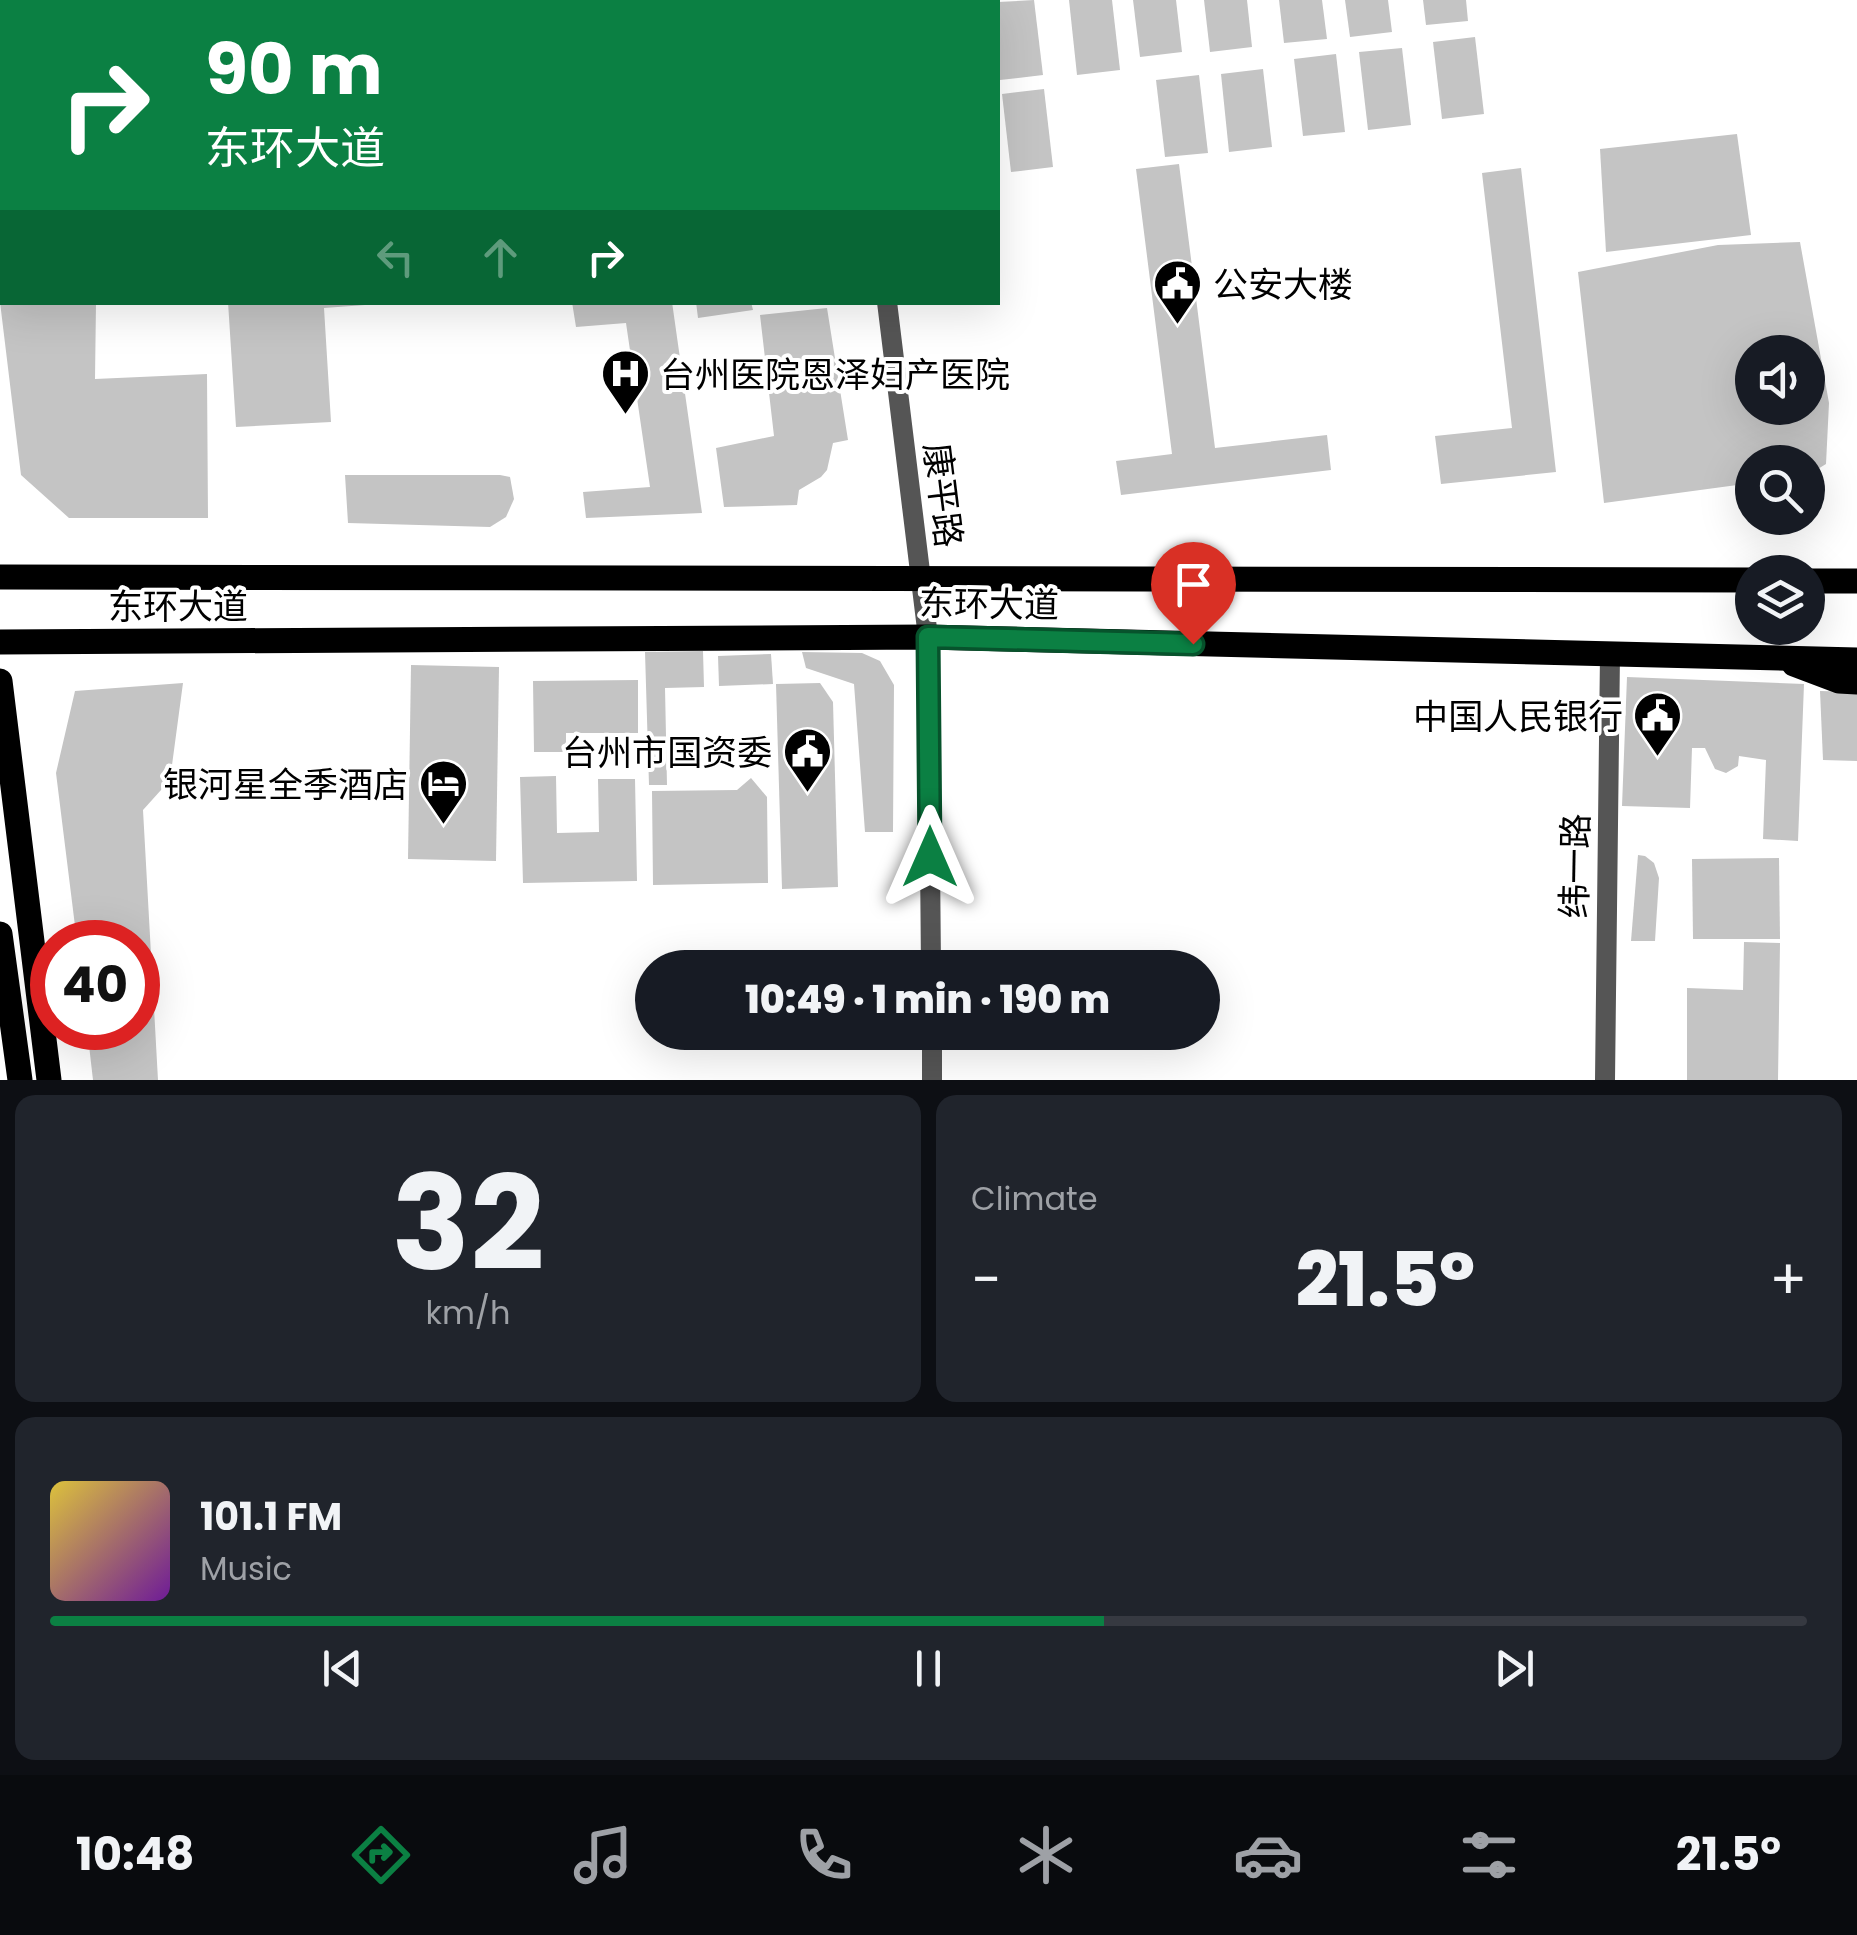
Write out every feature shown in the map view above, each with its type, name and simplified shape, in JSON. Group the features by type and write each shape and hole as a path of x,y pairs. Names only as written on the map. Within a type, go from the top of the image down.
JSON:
{"main road":[{"path":"1825,577 1857,564"},
{"name":"东环大道","path":"0,577 1735,580"},
{"path":"1825,581 1857,581"},
{"name":"东环大道","path":"0,642 928,637 1857,660"},
{"path":"1775,658 1839,681 1857,682"},
{"path":"0,681 49,1080"},
{"path":"0,934 20,1080"}],"street":[{"name":"康平路","path":"887,305 928,637 931,950"},
{"name":"纬一路","path":"1605,1080 1610,654"},
{"path":"932,1050 932,1080"}],"building":[{"path":"1034,0 1043,75 1000,80 1000,2"},
{"path":"1069,0 1112,0 1120,70 1077,75"},
{"path":"1133,0 1176,0 1182,52 1140,57"},
{"path":"1204,0 1247,0 1252,47 1210,52"},
{"path":"1279,0 1322,0 1327,39 1284,43"},
{"path":"1345,0 1388,0 1392,32 1350,37"},
{"path":"1423,0 1466,0 1468,21 1426,25"},
{"path":"1475,37 1484,114 1442,119 1433,42"},
{"path":"1402,48 1411,125 1368,130 1359,52"},
{"path":"1336,54 1345,132 1303,136 1294,59"},
{"path":"1263,69 1272,147 1229,152 1221,74"},
{"path":"1199,75 1208,153 1165,157 1156,80"},
{"path":"1044,89 1053,167 1011,172 1002,94"},
{"path":"1737,134 1751,235 1606,252 1600,149"},
{"name":"公安大楼","path":"1179,164 1215,448 1327,435 1331,470 1121,495 1116,461 1172,454 1136,169"},
{"path":"1521,168 1556,472 1441,484 1435,436 1512,428 1482,173"},
{"path":"1800,242 1817,335 1735,335 1735,425 1825,425 1825,381 1829,403 1826,464 1825,445 1735,445 1735,485 1604,503 1578,272 1718,245"},
{"path":"0,305 96,305 95,379 207,374 208,518 69,518 21,475"},
{"path":"228,305 365,305 324,308 331,422 236,427"},
{"path":"572,305 672,305 702,513 586,518 583,492 650,487 626,323 576,327"},
{"path":"696,305 752,305 753,310 698,318"},
{"path":"827,308 848,440 833,443 827,470 799,490 797,505 724,507 716,448 774,436 760,315"},
{"path":"345,475 500,475 510,477 514,499 506,517 490,527 348,523"},
{"path":"703,651 704,687 665,688 667,785 649,785 645,652"},
{"path":"802,652 862,653 880,661 894,685 893,832 865,832 854,684 806,668"},
{"path":"771,654 773,684 719,686 718,656"},
{"path":"411,665 499,667 496,861 408,859"},
{"name":"中国人民银行","path":"1627,677 1804,684 1798,841 1763,839 1766,760 1739,756 1738,766 1726,773 1715,769 1705,748 1692,748 1690,808 1622,806"},
{"path":"638,680 638,733 566,733 566,752 534,752 533,681"},
{"path":"183,683 170,780 143,810 149,920 74,920 56,773 75,691"},
{"name":"台州市国资委","path":"820,683 833,702 838,887 782,889 776,684"},
{"path":"1820,691 1857,692 1857,761 1823,760"},
{"path":"556,776 557,833 599,832 598,779 635,779 637,881 523,883 520,777"},
{"path":"751,778 767,797 768,883 653,885 652,791 737,790"},
{"path":"1638,855 1654,863 1659,878 1655,941 1631,941"},
{"path":"1779,858 1780,939 1693,939 1692,859"},
{"path":"1744,942 1780,943 1778,1080 1687,1080 1687,988 1743,990"},
{"path":"90,1050 156,1050 158,1080 93,1080"}],"place":[{"name":"公安大楼","path":"1178,326"},
{"name":"台州医院恩泽妇产医院","path":"625,416"},
{"name":"中国人民银行","path":"1658,758"},
{"name":"台州市国资委","path":"807,794"},
{"name":"银河星全季酒店","path":"443,826"}],"route":[{"path":"930,857 928,637 1193,644"}]}
